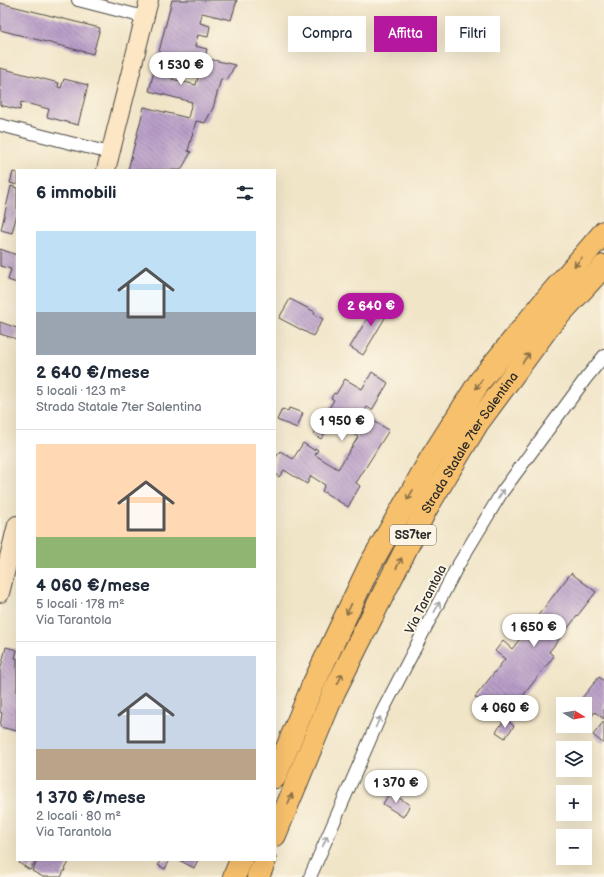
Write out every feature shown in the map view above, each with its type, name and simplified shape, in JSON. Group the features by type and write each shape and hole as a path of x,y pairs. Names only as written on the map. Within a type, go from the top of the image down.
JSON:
{"highway":[{"name":"Strada Statale 7ter Salentina","path":"276,775 312,688 370,565 431,458 480,381 543,303 604,232"},
{"name":"Strada Statale 7ter Salentina","path":"276,833 334,692 426,509 477,424 550,326 604,266"},
{"path":"234,877 241,861"},
{"path":"258,877 265,861"}],"main road":[{"path":"106,169 147,8"},
{"path":"0,593 16,529"}],"street":[{"path":"78,0 147,8"},
{"path":"0,125 110,153"},
{"name":"Via Tarantola","path":"310,877 382,712 457,567 502,492 604,356"}],"building":[{"path":"172,0 237,0 231,20 202,13 200,23 210,26 208,37 198,35 195,46 207,49 205,58 235,65 227,80 221,79 213,108 205,123 196,121 188,151 191,152 182,169 128,169 144,107 188,118 192,102 149,91","holes":["175,67 199,73 196,85 172,79"]},
{"path":"0,3 100,28 93,54 0,30"},
{"path":"0,68 59,83 58,87 61,88 64,79 88,85 78,125 47,117 49,109 21,102 20,110 0,105"},
{"path":"13,172 16,173 16,185 10,183"},
{"path":"11,186 16,188 16,218 12,233 1,230"},
{"path":"0,249 16,255 16,283 8,280 11,269 0,266"},
{"path":"290,299 315,312 314,314 323,319 313,336 279,318"},
{"path":"379,299 392,306 363,355 350,347"},
{"path":"0,322 16,328 16,339 0,334"},
{"path":"372,372 388,383 372,410 367,407 359,419 362,421 365,416 389,430 356,483 360,486 348,507 322,491 325,485 311,476 307,484 284,470 279,477 276,475 276,457 280,451 293,459 303,443 314,450 315,448 318,450 315,455 338,469 358,437 333,421 321,439 313,434 334,400 331,398 334,393 336,394 345,379 362,389"},
{"path":"289,408 303,413 297,428 277,420 282,409 288,411"},
{"path":"571,573 596,592 549,652 554,656 504,720 475,697 505,659 495,651 503,641 512,649"},
{"path":"6,647 16,650 16,731 0,727 2,713 0,712 0,671"},
{"path":"599,677 604,681 604,719 595,712 592,716 592,697 583,697"},
{"path":"505,719 514,726 505,738 496,732"},
{"path":"604,721 604,744 593,735"},
{"path":"390,792 410,805 403,817 383,804"},
{"path":"20,861 35,862 30,870 19,863"},
{"path":"37,861 69,861 61,877 43,877 32,871"},
{"path":"160,861 169,861 165,869 158,865"},
{"path":"181,861 198,861 194,868"}]}
